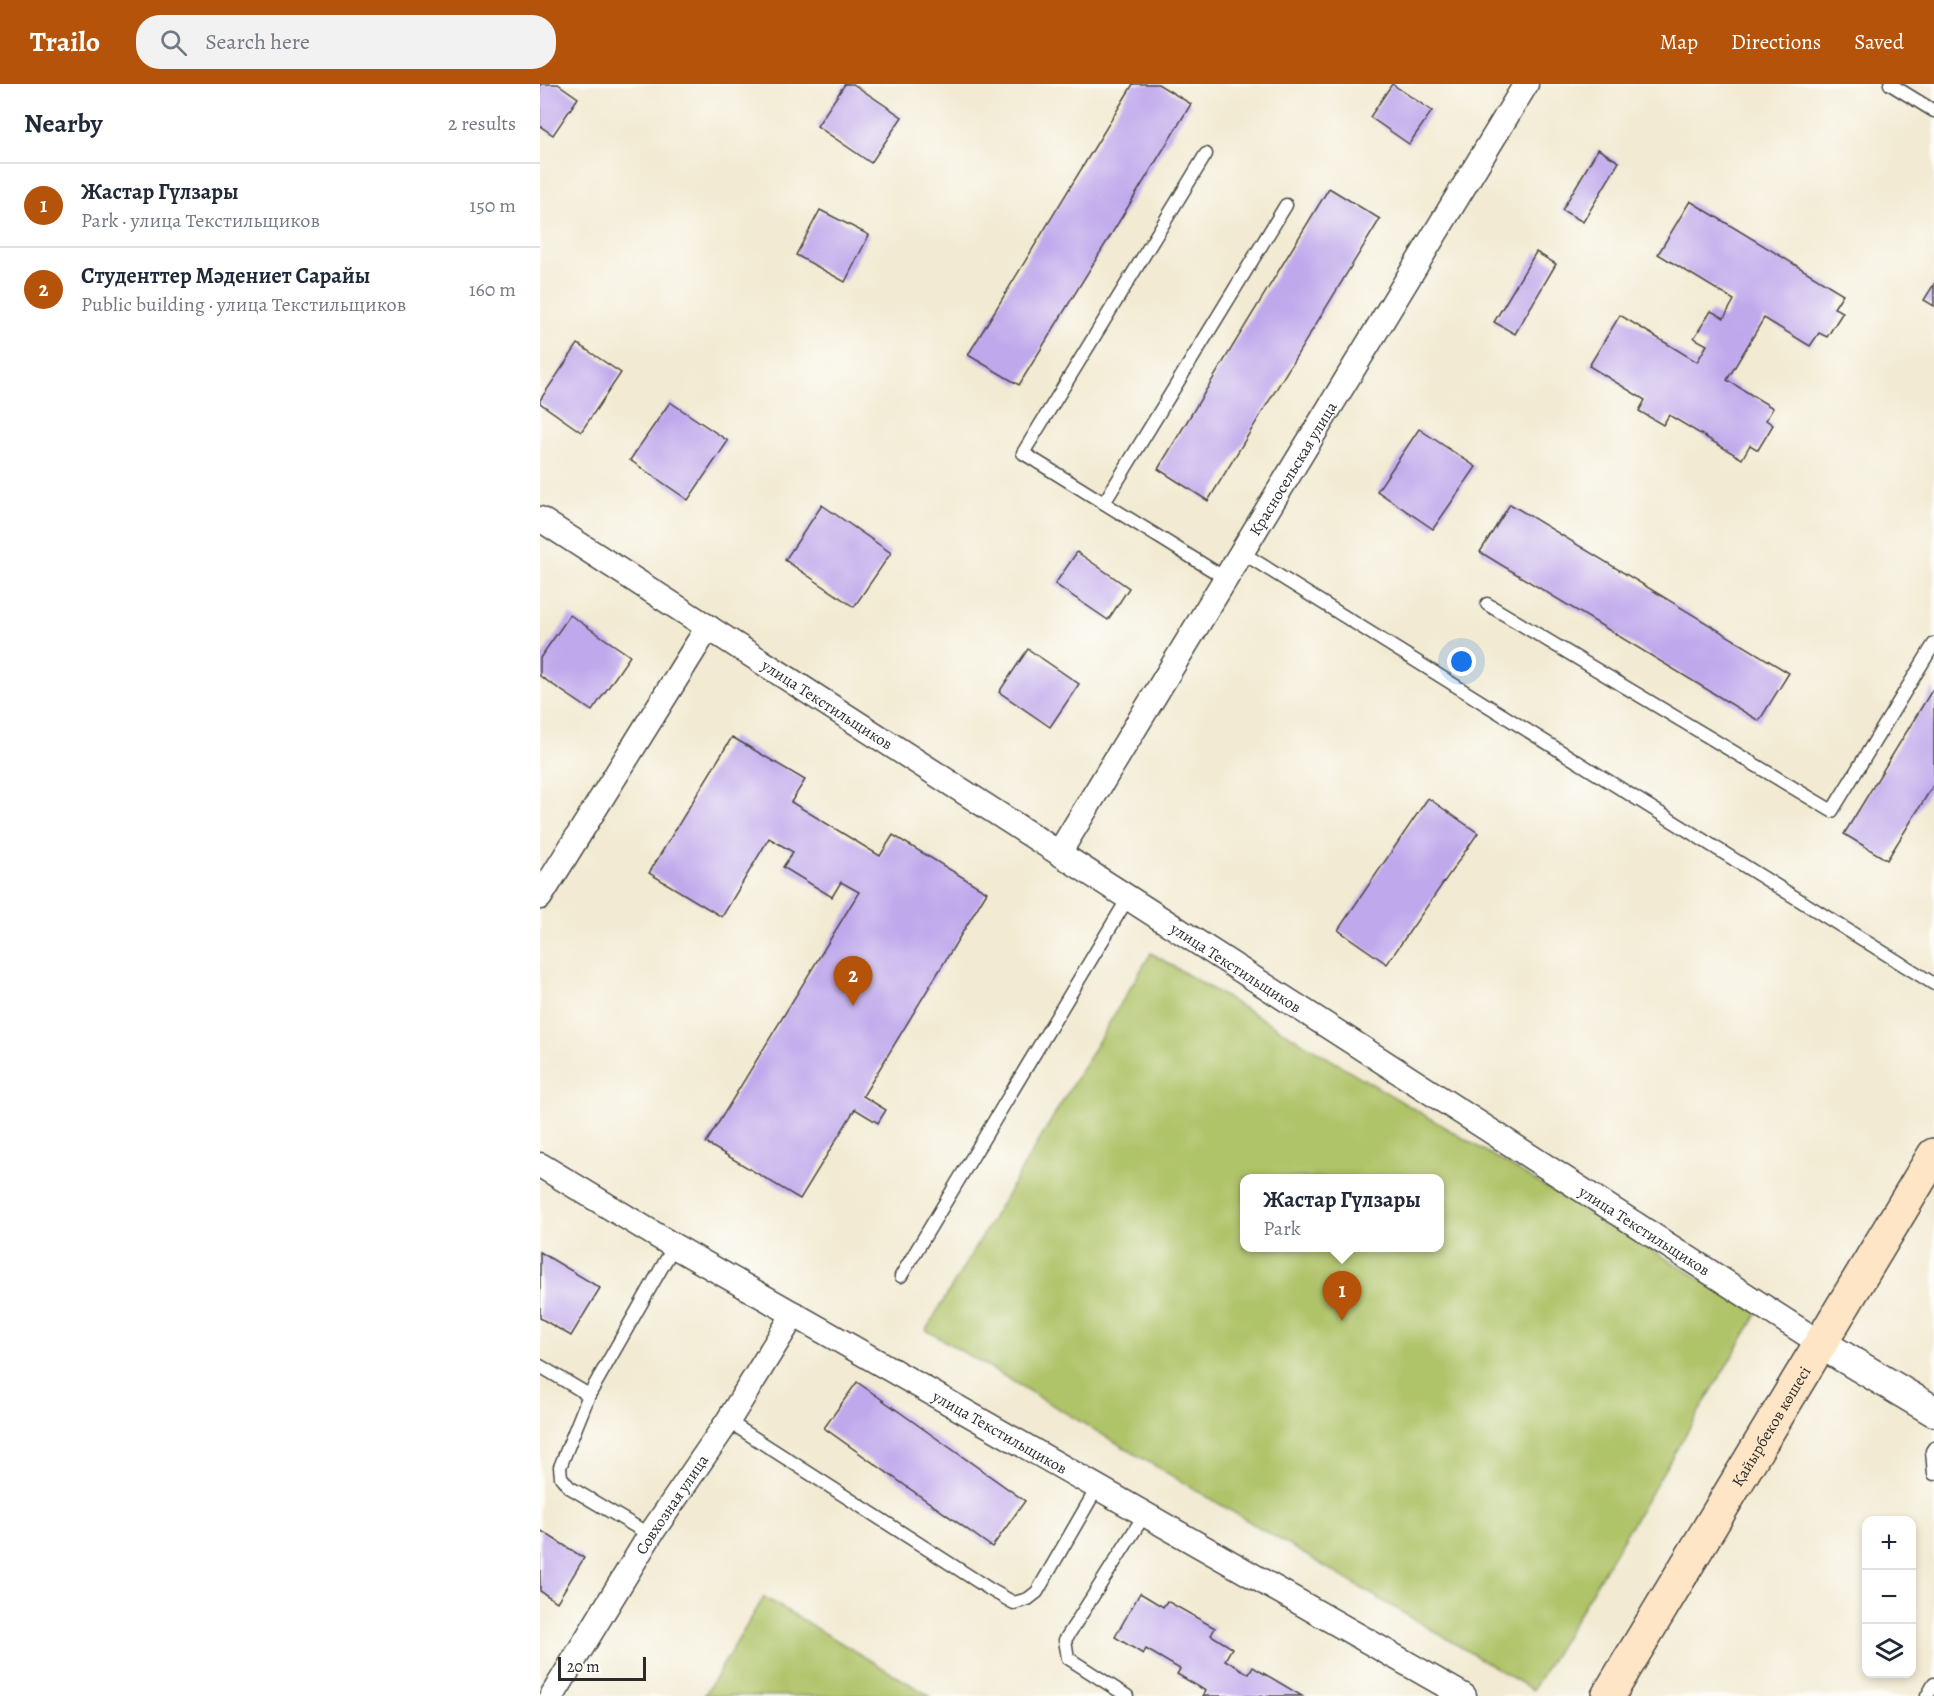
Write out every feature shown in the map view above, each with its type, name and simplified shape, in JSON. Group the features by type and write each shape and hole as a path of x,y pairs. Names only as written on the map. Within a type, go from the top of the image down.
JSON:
{"main road":[{"name":"Қайырбеков көшесі","path":"1608,1696 1934,1155"}],"street":[{"name":"Красносельская улица","path":"1059,853 1526,84"},
{"name":"улица Текстильщиков","path":"540,519 1821,1343 1934,1411"},
{"path":"540,897 708,627"},
{"name":"улица Текстильщиков","path":"540,1165 674,1246 1464,1696"},
{"name":"Совхозная улица","path":"550,1686 728,1421 794,1314"}],"lane":[{"path":"1890,84 1934,111"},
{"path":"1206,154 1023,453 1225,578"},
{"path":"1104,503 1286,205"},
{"path":"1241,552 1934,984"},
{"path":"1487,603 1832,811 1934,644"},
{"path":"901,1276 1128,898"},
{"path":"650,1535 569,1487 561,1477 560,1467 590,1395 674,1246"},
{"path":"540,1366 590,1395"},
{"path":"728,1421 1014,1603 1028,1599 1037,1593 1097,1488"},
{"path":"1934,1448 1932,1451 1934,1474"},
{"path":"1127,1696 1068,1658 1065,1640 1144,1514"},
{"path":"1927,1696 1934,1684"}],"green space":[{"path":"1151,953 1758,1313 1533,1690 926,1330"},
{"path":"764,1597 930,1696 704,1696"}],"building":[{"path":"540,84 558,84 578,98 553,135 540,126"},
{"path":"845,84 853,84 902,117 871,163 817,126"},
{"path":"1133,84 1158,84 1191,104 1019,385 968,355"},
{"path":"1392,84 1432,111 1409,144 1370,117"},
{"path":"1598,149 1619,162 1583,222 1562,210"},
{"path":"1329,188 1380,219 1208,501 1158,469"},
{"path":"1690,201 1843,294 1834,308 1843,312 1827,337 1819,333 1810,346 1764,318 1727,380 1773,408 1766,420 1773,425 1758,450 1750,445 1742,459 1669,415 1663,425 1639,411 1645,400 1589,366 1620,315 1697,362 1707,345 1694,338 1711,311 1724,318 1734,300 1658,254"},
{"path":"820,210 869,235 845,282 796,255"},
{"path":"1536,252 1556,264 1515,334 1494,322"},
{"path":"1934,284 1934,306 1924,300"},
{"path":"578,344 621,373 581,432 540,403"},
{"path":"670,402 728,441 688,500 630,460"},
{"path":"1419,429 1476,467 1433,529 1377,491"},
{"path":"1510,504 1789,673 1759,721 1480,552"},
{"path":"822,505 891,553 854,607 785,560"},
{"path":"1077,552 1129,588 1108,620 1055,584"},
{"path":"570,615 630,656 592,711 540,676 540,658"},
{"path":"1028,649 1079,684 1050,727 999,692"},
{"path":"1934,687 1934,784 1887,860 1844,834"},
{"path":"732,737 805,780 791,802 880,856 893,835 987,892 863,1096 886,1110 878,1123 855,1109 800,1199 706,1143 859,892 841,882 832,897 783,867 793,852 769,838 722,917 649,873"},
{"path":"1428,798 1478,833 1387,964 1338,930"},
{"path":"540,1252 600,1288 571,1336 540,1318"},
{"path":"857,1382 1025,1501 992,1547 824,1428"},
{"path":"540,1530 584,1558 557,1602 540,1591"},
{"path":"1140,1593 1163,1607 1167,1601 1215,1628 1211,1635 1232,1648 1225,1660 1249,1674 1253,1667 1302,1696 1203,1696 1206,1691 1177,1674 1180,1669 1146,1649 1143,1654 1115,1637"}],"place":[{"name":"Студенттер Мәдениет Сарайы","path":"853,1006"},
{"name":"Жастар Гүлзары","path":"1342,1321"}]}
